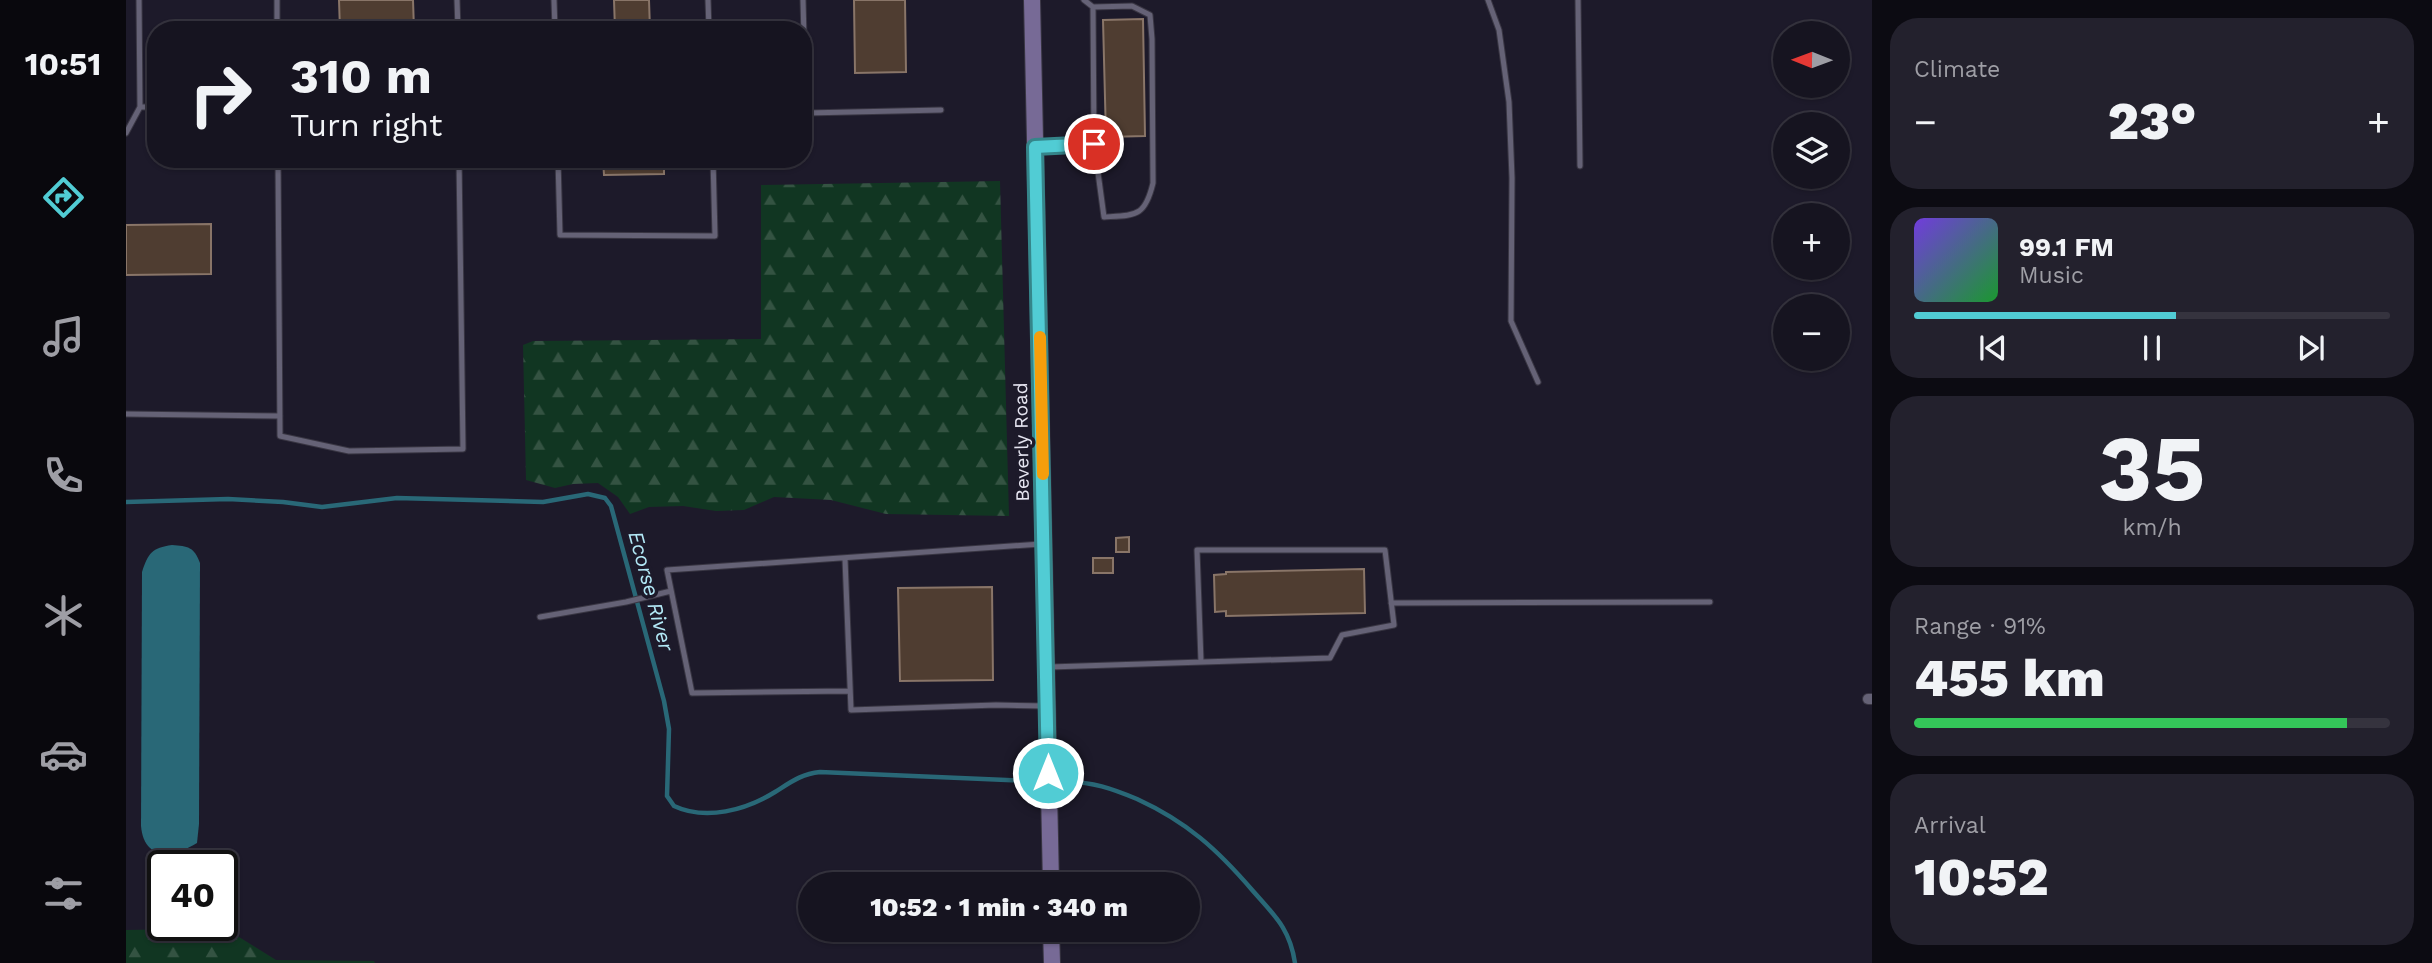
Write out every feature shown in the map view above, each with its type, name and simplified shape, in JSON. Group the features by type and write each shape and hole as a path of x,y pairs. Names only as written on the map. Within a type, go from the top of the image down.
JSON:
{"street":[{"name":"Beverly Road","path":"1032,0 1051,872"},
{"path":"1051,942 1052,963"}],"lane":[{"path":"126,133 140,107 139,0"},
{"path":"276,0 277,21"},
{"path":"457,0 458,21"},
{"path":"554,0 555,21"},
{"path":"708,0 709,21"},
{"path":"803,0 804,21"},
{"path":"1084,0 1093,7 1132,6 1150,15 1153,183 1148,204 1132,215 1104,217 1094,144 1093,7"},
{"path":"1488,0 1499,30 1509,102 1512,178 1511,321 1538,382"},
{"path":"1578,0 1580,166"},
{"path":"140,107 147,107"},
{"path":"812,113 941,110"},
{"path":"1035,147 1094,144"},
{"path":"278,168 280,436 349,451 463,449 459,168"},
{"path":"558,168 560,235 715,236 713,168"},
{"path":"126,414 280,416"},
{"path":"849,691 692,693 667,570 1044,544"},
{"path":"1047,667 1330,658 1342,635 1394,625 1385,550 1198,550 1201,662"},
{"path":"845,559 851,710 1048,706"},
{"path":"540,617 671,591"},
{"path":"1391,603 1710,602"}],"green space":[{"path":"1000,181 1009,516 886,514 831,500 774,497 744,510 649,507 630,514 618,497 598,483 555,488 526,480 523,345 533,341 761,339 761,185"},
{"path":"126,930 147,930 147,941 238,941 238,937 276,960 375,963 126,963"}],"water":[{"path":"172,545 190,548 200,563 199,824 197,843 184,850 153,850 143,837 141,826 142,572 146,560 160,548"}],"building":[{"path":"339,0 413,0 414,21 340,21"},
{"path":"614,0 649,0 650,21 615,21"},
{"path":"854,0 905,0 906,72 855,73"},
{"path":"1143,19 1145,136 1106,137 1103,20"},
{"path":"604,168 664,168 664,174 604,175"},
{"path":"211,224 211,274 126,275 126,225"},
{"path":"1129,537 1129,552 1116,552 1116,538"},
{"path":"1093,558 1113,558 1113,573 1093,573"},
{"path":"1364,569 1365,613 1226,616 1226,611 1215,612 1214,575 1226,572"},
{"path":"992,587 993,680 900,681 898,588"}],"waterway":[{"name":"Ecorse River","path":"126,502 228,499 322,507 397,498 543,502 588,494 605,498 611,506 664,701 669,729 667,796 674,806 699,813 739,808 764,798 796,779 820,772 1030,781"},
{"name":"Ecorse River","path":"1065,782 1102,786 1137,799 1171,817 1200,838 1227,862 1275,916 1289,941 1295,963"}],"slow traffic":[{"path":"1040,337 1043,474"}],"route":[{"path":"1048,773 1035,147 1094,144"}]}
